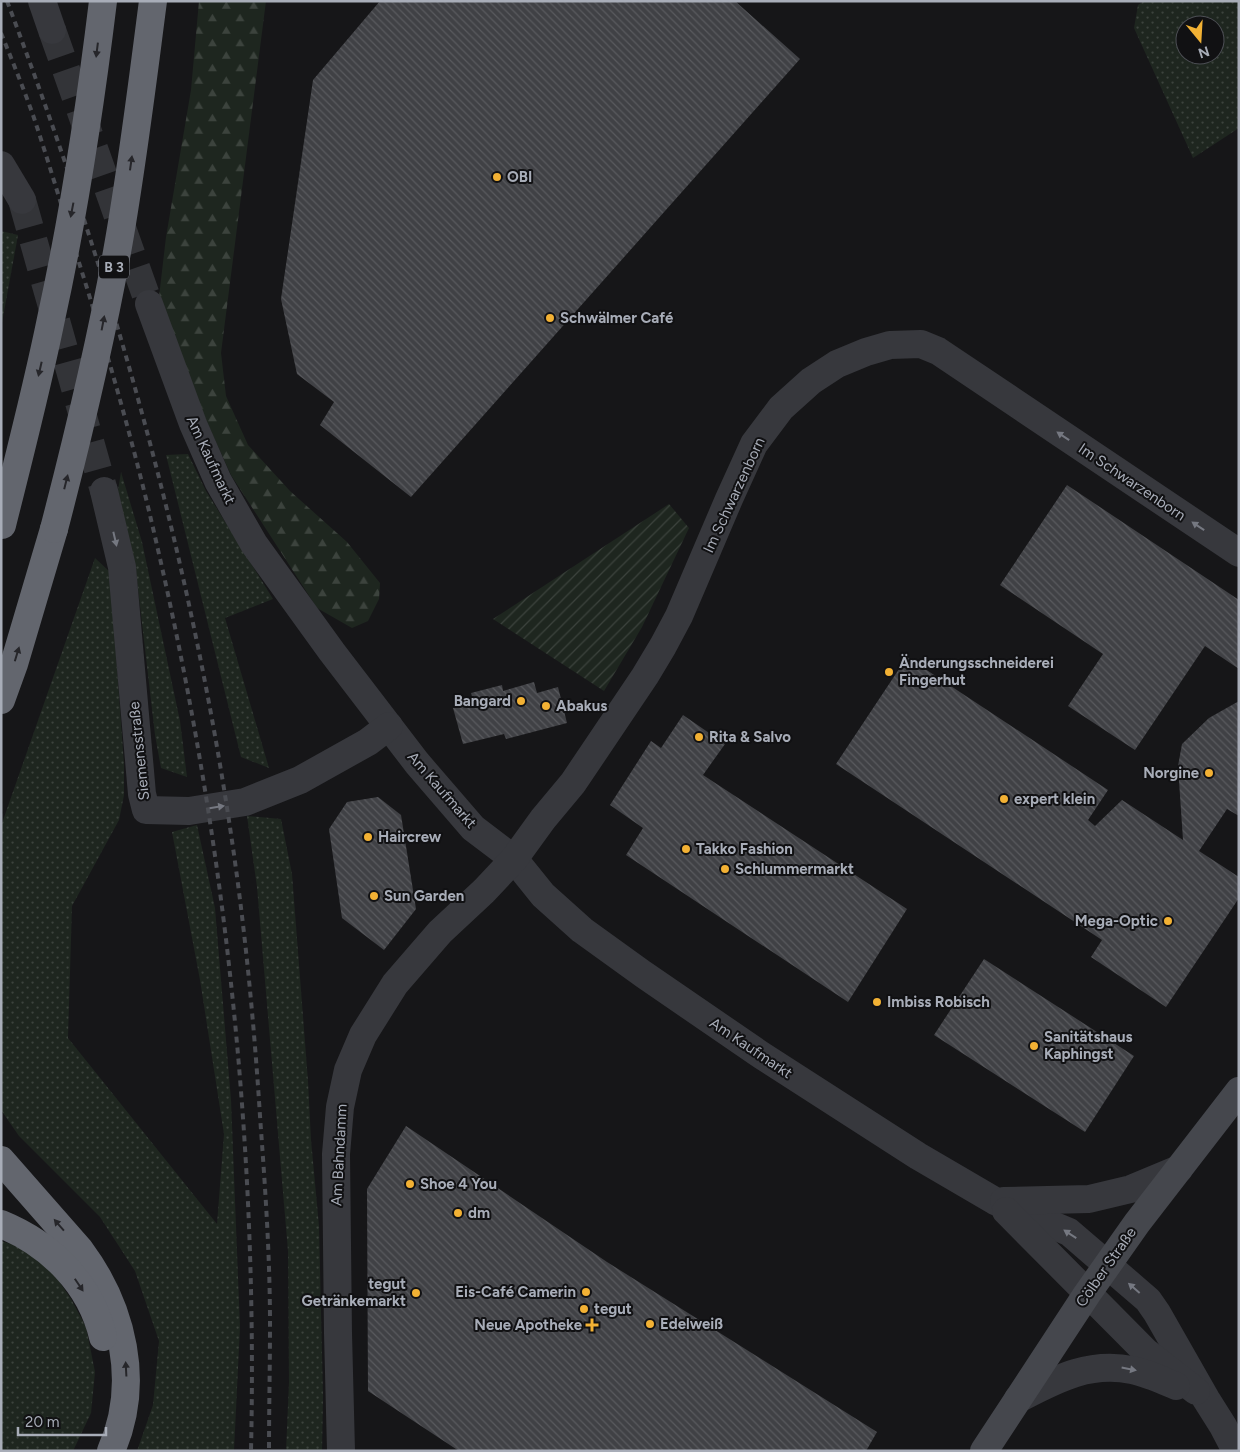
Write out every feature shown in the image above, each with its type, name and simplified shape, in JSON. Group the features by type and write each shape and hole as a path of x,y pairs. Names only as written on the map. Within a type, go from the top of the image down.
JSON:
{"highway":[{"path":"1,526 28,422 54,308 74,201 103,1"},
{"name":"B 3","path":"1,700 14,664 54,529 99,345 131,166 153,1"},
{"path":"1,1160 80,1250 102,1283 110,1300 123,1343 126,1368 126,1393 123,1415 112,1451"},
{"path":"1,1224 18,1231 40,1244 60,1261 78,1282 101,1329 107,1355 109,1381 106,1406 94,1451"}],"street":[{"path":"42,1 52,30"},
{"path":"2,166 22,200"},
{"name":"Am Kaufmarkt","path":"149,304 193,424 218,481 244,528 290,594 417,763 474,828 514,859 543,894 582,930 642,974 801,1081 918,1156 995,1201 1069,1232 1148,1300 1158,1313 1236,1451"},
{"name":"Im Schwarzenborn","path":"514,859 543,819 573,783 663,646 687,598 754,444 781,408 811,381 838,364 866,352 890,345 921,344 938,351 1239,554"},
{"name":"Siemensstraße","path":"104,492 122,567 142,794 146,810 189,811 245,802 300,780 368,742 389,726"},
{"name":"Am Bahndamm","path":"341,1451 336,1154 340,1107 348,1070 363,1036 395,984 440,932 484,891 514,859"},
{"name":"Cölber Straße","path":"984,1451 1086,1294 1239,1091"},
{"path":"995,1201 1089,1198 1131,1189 1179,1169"},
{"name":"Am Kaufmarkt","path":"995,1201 1146,1352 1205,1398"},
{"path":"1018,1400 1080,1370 1115,1367 1153,1376 1205,1398"}],"green space":[{"path":"199,1 266,1 221,353 226,396 248,445 290,491 347,542 380,583 379,599 368,621 352,628 317,608 231,475 178,358 159,297 166,237 191,90"},
{"path":"1144,1 1239,1 1239,128 1193,158 1134,28 1138,5"},
{"path":"1,231 18,235 1,328"},
{"path":"188,454 206,491 273,599 225,618 269,768 241,757 166,455"},
{"path":"121,472 142,542 180,721 187,777 161,768 155,735 135,563 116,502"},
{"path":"669,504 689,528 642,627 604,691 493,619"},
{"path":"95,558 110,572 124,764 124,795 119,820 72,906 68,1038 217,1224 224,1134 200,980 172,832 197,825 215,908 231,1100 240,1327 234,1451 137,1451 153,1405 159,1341 135,1271 100,1217 19,1136 1,1110 1,826"},
{"path":"247,816 281,819 292,874 319,1226 323,1396 322,1451 286,1451 289,1382 288,1251 257,887"},
{"path":"1,1241 14,1245 48,1265 71,1299 86,1327 95,1372 91,1413 73,1451 1,1451"}],"building":[{"name":"OBI","path":"380,1 735,1 800,59 411,497 320,425 334,402 297,374 281,299 313,80"},
{"path":"1067,485 1239,600 1239,669 1205,646 1135,750 1068,706 1103,654 1000,585"},
{"name":"expert klein","path":"907,657 1108,790 1088,820 1095,826 1122,800 1183,840 1178,766 1182,744 1209,718 1239,701 1239,816 1227,809 1199,851 1239,877 1239,898 1166,1007 1091,957 1102,940 836,764"},
{"path":"534,682 537,693 558,687 567,723 506,739 504,734 463,744 453,708 474,703 471,693 502,685 503,691"},
{"path":"683,715 725,744 703,775 907,909 848,1002 626,855 643,828 610,805 651,741 661,748"},
{"path":"378,797 401,815 416,909 384,950 342,918 329,829 347,802"},
{"name":"Sanitätshaus Kaphingst","path":"984,959 1134,1056 1085,1132 934,1035"},
{"name":"tegut","path":"406,1126 607,1262 877,1432 866,1451 459,1451 368,1391 367,1189"}],"tunnel":[{"path":"52,30 149,304"},
{"path":"22,200 104,491"}],"railway":[{"path":"7,1 79,205 112,308 142,412 169,516 193,621 214,727 236,869 255,1046 269,1272 269,1451"},
{"path":"1,33 44,149 129,432 156,541 201,765 232,993 242,1107 249,1221 252,1336 251,1451"}],"place":[{"name":"OBI","path":"497,177"},
{"name":"Schwälmer Café","path":"550,318"},
{"name":"Änderungsschneiderei Fingerhut","path":"889,672"},
{"name":"Bangard","path":"521,701"},
{"name":"Abakus","path":"546,706"},
{"name":"Rita & Salvo","path":"699,737"},
{"name":"Norgine","path":"1209,773"},
{"name":"expert klein","path":"1004,799"},
{"name":"Haircrew","path":"368,837"},
{"name":"Takko Fashion","path":"686,849"},
{"name":"Schlummermarkt","path":"725,869"},
{"name":"Sun Garden","path":"374,896"},
{"name":"Mega-Optic","path":"1168,921"},
{"name":"Imbiss Robisch","path":"877,1002"},
{"name":"Sanitätshaus Kaphingst","path":"1034,1046"},
{"name":"Shoe 4 You","path":"410,1184"},
{"name":"dm","path":"458,1213"},
{"name":"Eis-Café Camerin","path":"586,1292"},
{"name":"tegut Getränkemarkt","path":"416,1293"},
{"name":"tegut","path":"584,1309"},
{"name":"Edelweiß","path":"650,1324"},
{"name":"Neue Apotheke","path":"592,1325"}]}
